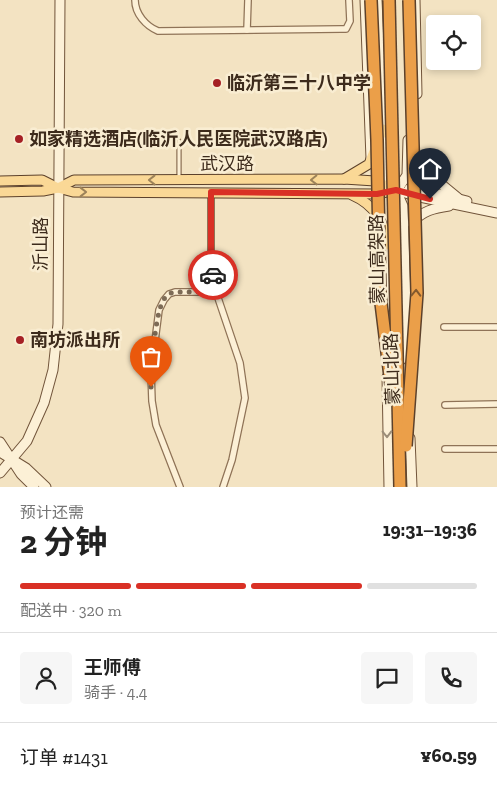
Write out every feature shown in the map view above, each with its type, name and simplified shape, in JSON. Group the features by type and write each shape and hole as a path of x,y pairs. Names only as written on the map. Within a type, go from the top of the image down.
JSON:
{"highway":[{"path":"371,0 377,140 380,295 402,446"},
{"name":"蒙山高架路","path":"389,0 402,446 407,487"},
{"name":"蒙山高架路","path":"396,0 402,446 400,487"},
{"path":"402,446 416,293 409,0"}],"main road":[{"name":"沂山路","path":"0,472 26,441 44,403 53,370 58,324 60,0"},
{"path":"365,0 371,159"},
{"name":"蒙山北路","path":"377,0 385,173 396,190 403,206 412,487"},
{"name":"蒙山北路","path":"389,487 388,245 390,206 396,190 407,175 408,143 404,0"},
{"path":"415,0 419,164"},
{"path":"344,179 369,164 383,129"},
{"path":"408,143 424,170 460,202"},
{"name":"武汉路","path":"0,192 43,191 58,188 74,180 344,179 375,181 396,190"},
{"name":"武汉路","path":"0,181 42,180 58,188 73,192 377,194 416,188 497,213"},
{"path":"350,194 373,208 386,230 388,245"},
{"name":"武汉路","path":"460,202 497,207"},
{"path":"404,249 411,225 420,214 438,207 460,202"},
{"path":"0,442 21,474 34,487"},
{"path":"0,452 26,468 46,487"}],"street":[{"path":"135,0 136,11 147,24 158,31 346,28 350,21 349,0"},
{"path":"247,30 248,0"},
{"path":"211,192 211,260 216,292 240,363 245,398 232,460 223,487"},
{"path":"180,487 156,425 152,401 151,372 160,310 169,294 175,292 216,292"},
{"path":"444,327 497,328"},
{"path":"445,405 497,404"},
{"path":"445,449 497,449"}],"lane":[{"path":"178,180 179,141"}],"way so far":[{"path":"151,387 151,372 160,310 164,300 169,294 175,292 216,292 213,275"}],"place":[{"name":"临沂第三十八中学","path":"217,83"},
{"name":"如家精选酒店(临沂人民医院武汉路店)","path":"19,139"},
{"name":"南坊派出所","path":"20,340"}],"route":[{"path":"213,275 211,260 211,192 377,194 396,190 430,199"}]}
